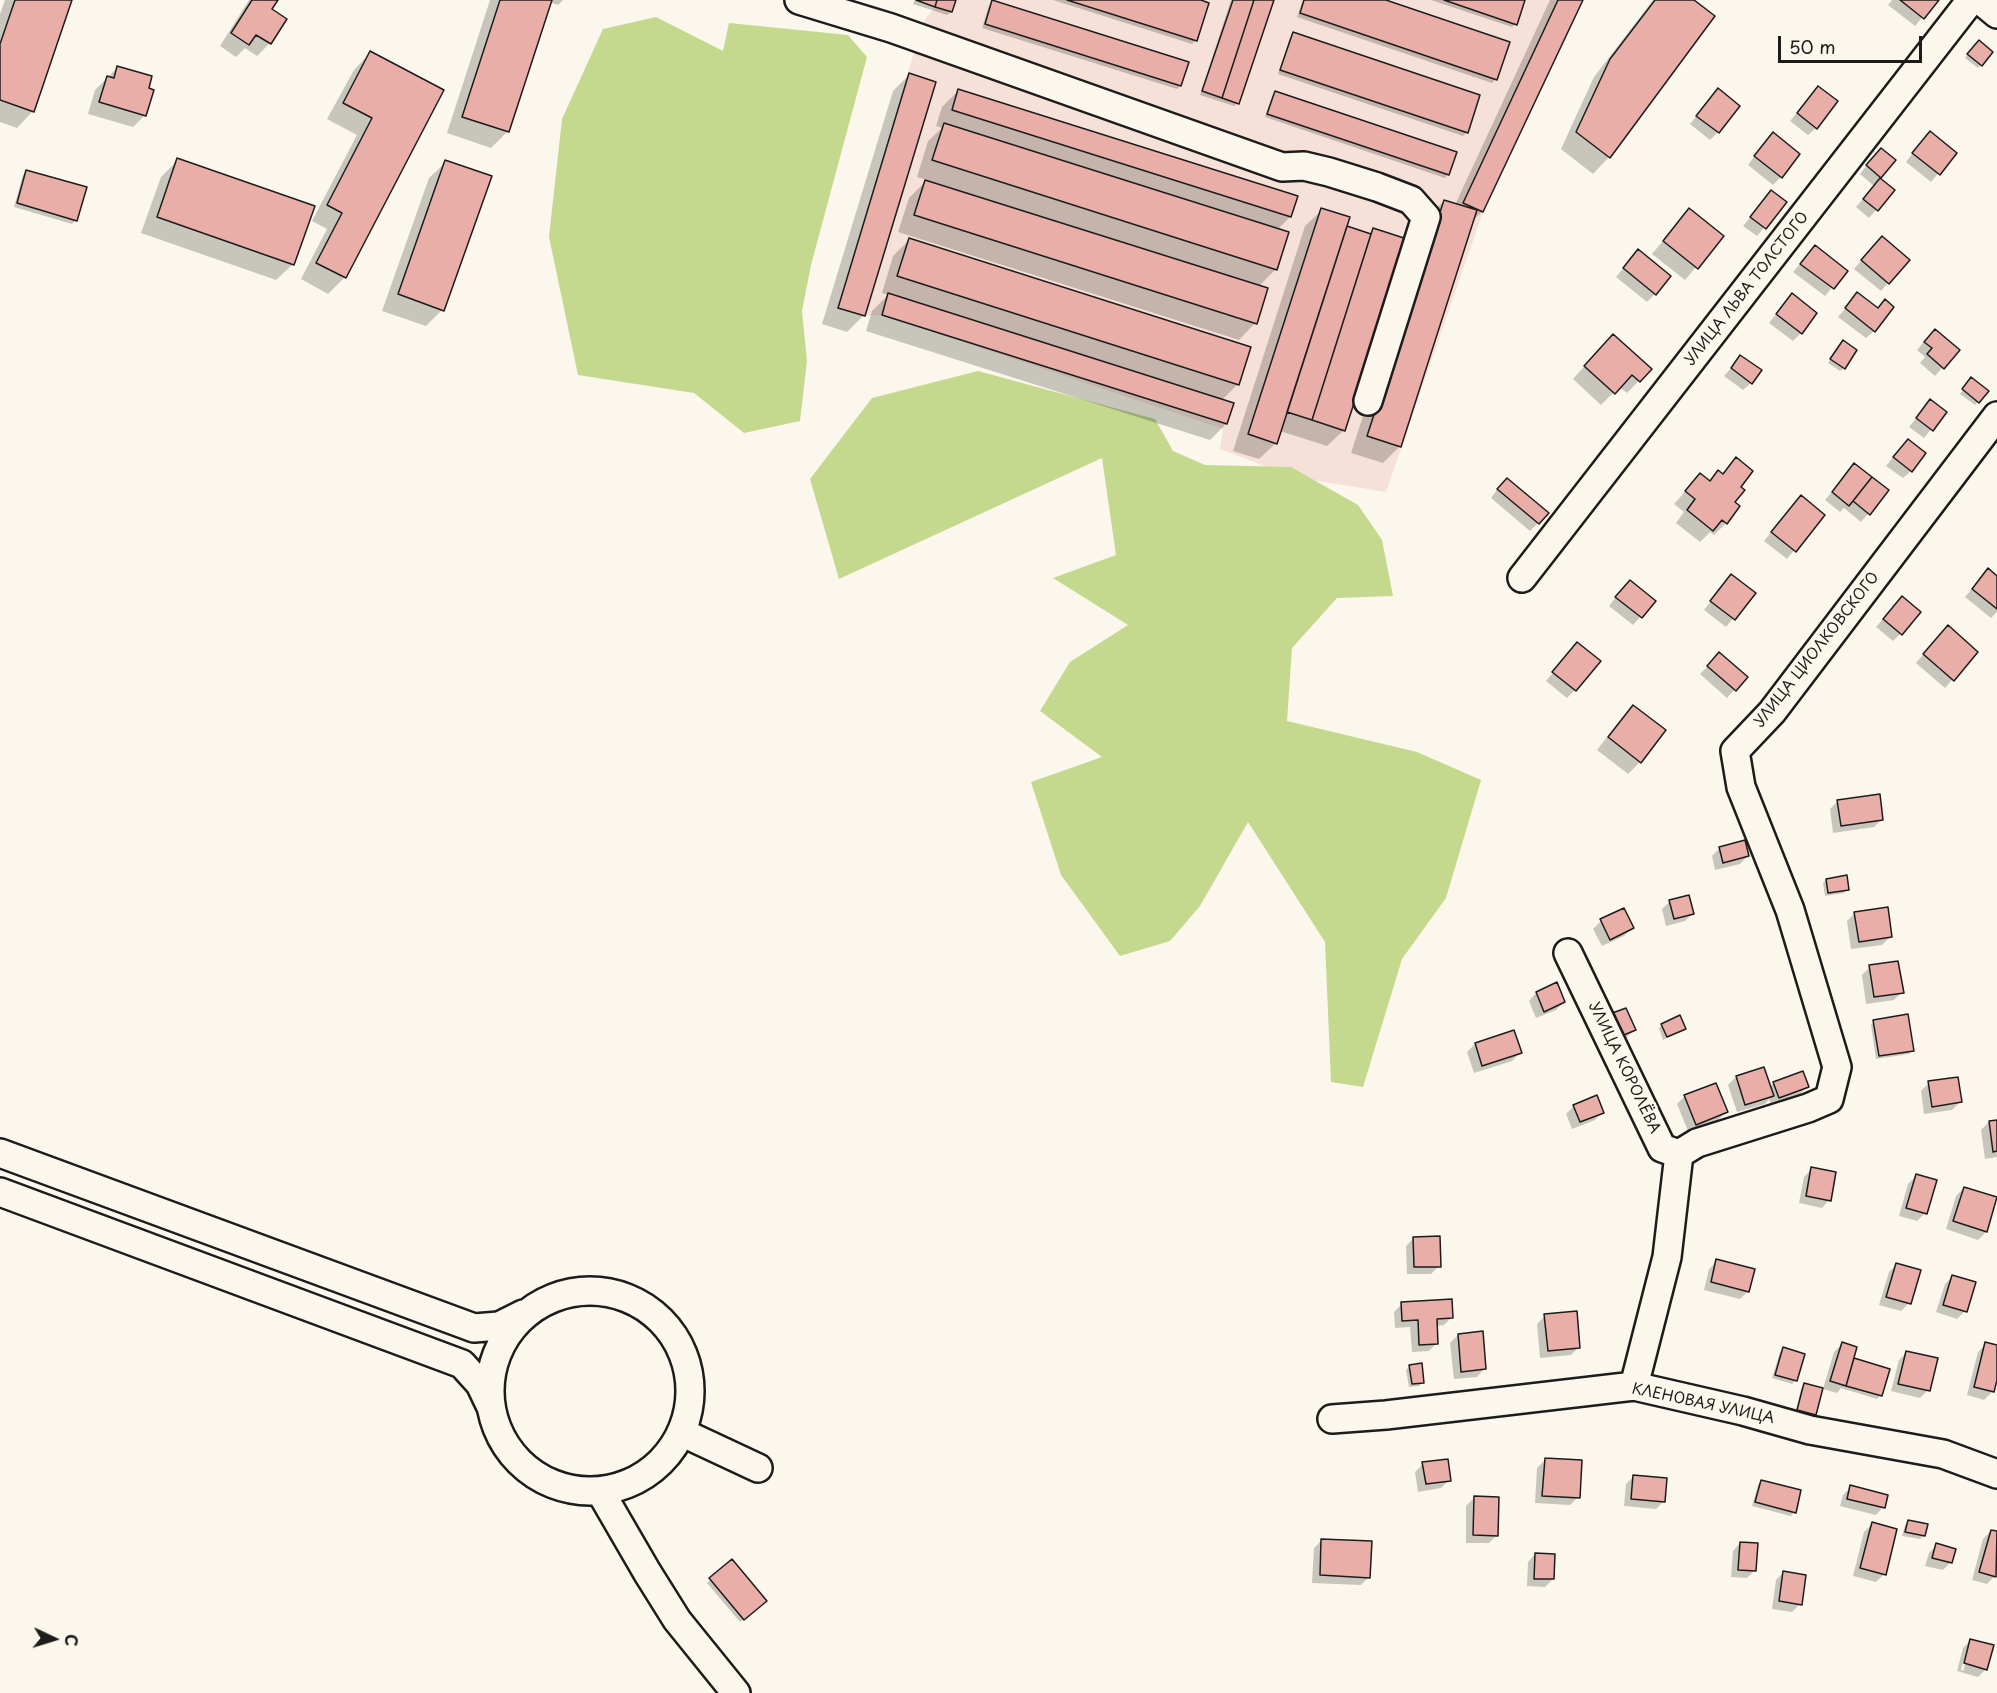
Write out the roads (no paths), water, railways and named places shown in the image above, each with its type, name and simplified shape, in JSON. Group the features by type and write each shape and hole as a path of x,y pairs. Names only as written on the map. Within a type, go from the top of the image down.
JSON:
{"street":[{"path":"799,0 891,28 1282,167 1304,166 1329,172 1411,200 1426,217 1368,401"},
{"name":"УЛИЦА ЛЬВА ТОЛСТОГО","path":"1522,578 1971,0"},
{"path":"1980,0 1997,14"},
{"name":"УЛИЦА ЦИОЛКОВСКОГО","path":"1679,1154 1697,1143 1808,1108 1829,1099 1837,1067 1790,910 1741,787 1735,751 1772,712 1997,416"},
{"name":"УЛИЦА КОРОЛЁВА","path":"1568,953 1662,1148 1679,1154"},
{"path":"0,1153 474,1328 499,1326 563,1294 601,1291 619,1295 652,1312 666,1325 685,1358 690,1395 681,1432 662,1461 633,1481 617,1488 600,1491 581,1491 563,1487 546,1481 516,1459 497,1428 492,1410 480,1384 462,1364 0,1192"},
{"path":"1634,1386 1667,1257 1679,1154"},
{"path":"492,1410 491,1378 500,1348 518,1322 530,1311"},
{"name":"КЛЕНОВАЯ УЛИЦА","path":"1332,1419 1386,1415 1634,1386 1743,1411 1810,1430 1943,1454 1997,1474"},
{"path":"681,1432 758,1468"},
{"path":"600,1491 646,1572 678,1620 736,1693"}]}
